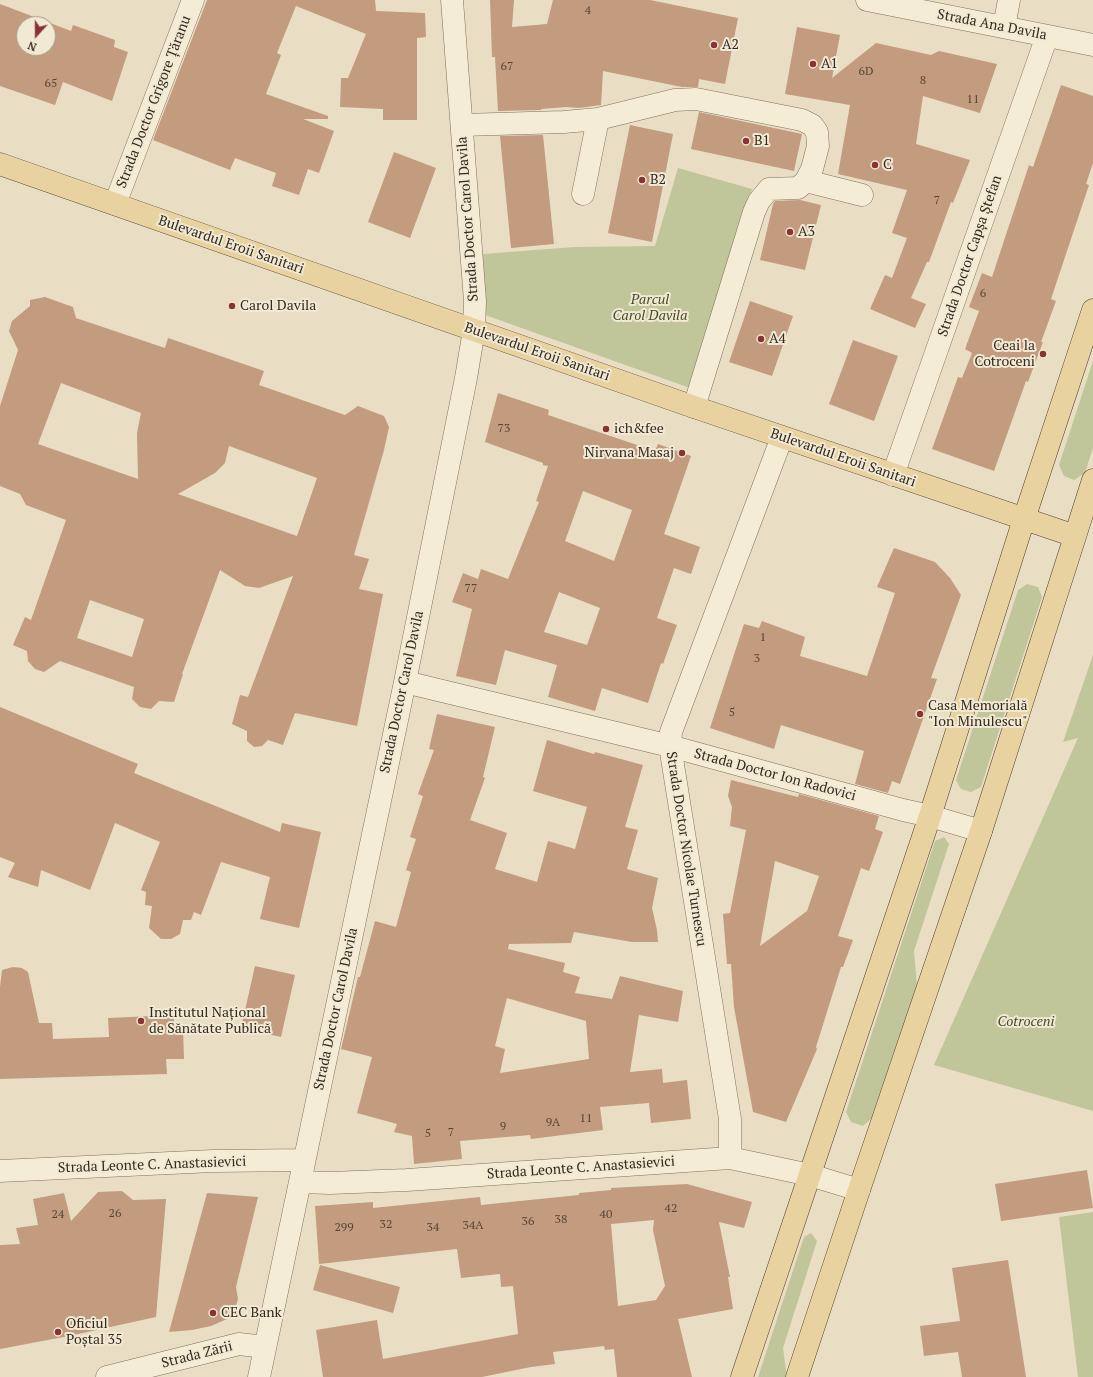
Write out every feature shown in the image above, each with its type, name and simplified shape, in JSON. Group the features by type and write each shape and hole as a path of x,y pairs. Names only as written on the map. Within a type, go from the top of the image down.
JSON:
{"main road":[{"name":"Bulevardul Eroii Sanitari","path":"0,164 694,407 1075,536"},
{"path":"742,1377 930,816 1024,519 1093,310"},
{"path":"797,1377 858,1190 981,831 1093,480"}],"street":[{"name":"Strada Doctor Grigore Țăranu","path":"115,204 194,0"},
{"name":"Strada Doctor Carol Davila","path":"259,1377 405,682 466,378 474,330 475,301 452,0"},
{"name":"Strada Ana Davila","path":"867,0 1093,45"},
{"path":"1004,27 1009,0"},
{"name":"Strada Doctor Capșa Ștefan","path":"892,475 1047,36"},
{"path":"462,125 564,122 598,119 675,100 696,99 802,120 812,125 817,132 818,146 812,169 806,181 798,188 769,189 759,201 754,212 694,407"},
{"path":"583,194 598,119"},
{"path":"806,181 862,195"},
{"name":"Strada Doctor Nicolae Turnescu","path":"730,1158 730,1119 670,746 671,732 782,437"},
{"name":"Strada Doctor Ion Radovici","path":"405,682 670,746 981,831"},
{"name":"Strada Leonte C. Anastasievici","path":"300,1182 330,1183 407,1180 730,1158 810,1175 858,1190"},
{"name":"Strada Leonte C. Anastasievici","path":"0,1171 213,1161 304,1160"},
{"name":"Strada Zării","path":"107,1377 239,1344 265,1347"}],"green space":[{"name":"Parcul Carol Davila","path":"678,168 752,189 690,388 485,315 483,254 574,247 655,246"},
{"path":"1093,361 1093,448 1085,473 1074,480 1064,476 1059,465"},
{"path":"1027,584 1038,587 1042,597 981,787 971,792 961,789 956,780 1018,590"},
{"name":"Cotroceni","path":"1093,655 1093,1111 934,1065 1078,738 1063,742"},
{"path":"944,837 949,844 914,951 917,986 872,1118 863,1126 851,1122 846,1112 935,841"},
{"path":"1093,1212 1093,1377 1078,1377 1059,1217"},
{"path":"811,1233 817,1241 783,1348 787,1377 758,1377 804,1237"}],"building":[{"path":"207,0 375,0 376,11 425,13 426,37 417,38 417,120 383,120 383,109 340,107 341,78 348,78 366,34 296,6 277,53 281,55 266,94 328,116 328,119 303,119 334,131 319,173 308,169 299,195 272,186 276,173 235,158 230,170 153,140"},
{"path":"490,0 514,0 512,27 547,24 553,0 650,0 738,18 725,84 699,79 698,87 682,87 603,71 601,105 579,108 566,107 541,110 498,111 495,57 492,57"},
{"path":"0,4 32,16 16,16 16,56 56,56 56,25 71,31 73,25 115,40 114,47 128,52 112,101 63,82 55,105 0,86"},
{"path":"797,27 840,35 832,78 876,43 931,55 939,51 997,64 980,113 923,96 916,144 970,160 953,203 951,202 929,262 927,262 911,298 926,304 915,328 870,309 885,275 892,278 907,238 892,233 907,190 838,174 850,105 785,94"},
{"path":"1061,85 1093,96 1093,163 1086,184 1089,185 1051,299 1056,301 1041,342 1043,342 1028,382 1026,381 994,471 932,449 958,377 962,378 972,353 965,349 979,311 969,307 982,273 992,277 1029,165 1033,167"},
{"name":"B1","path":"699,112 802,134 794,171 691,149"},
{"name":"B2","path":"630,125 673,134 652,242 608,233"},
{"path":"543,135 554,244 511,248 500,136"},
{"path":"394,152 436,168 410,238 368,222"},
{"name":"A3","path":"800,200 821,205 805,270 760,260 775,201"},
{"path":"45,297 73,307 76,318 165,348 168,338 264,371 259,385 345,415 358,406 384,416 389,427 384,450 354,555 369,559 359,589 383,594 357,726 295,713 283,745 268,740 262,746 254,747 247,741 247,731 232,724 240,695 248,697 293,576 259,588 245,586 220,570 182,674 174,702 159,701 151,709 140,707 132,699 134,687 60,661 44,672 35,669 28,661 27,651 13,645 25,617 31,620 66,520 26,505 20,494 0,486 0,406 18,350 9,331 12,321 30,306 30,300","holes":["61,383 141,413 137,433 138,479 38,444","229,446 317,478 297,536 178,494 215,473 225,463","90,600 144,619 132,657 77,638"]},
{"name":"A4","path":"750,301 793,316 772,376 729,362"},
{"path":"853,340 898,356 874,421 829,404"},
{"path":"498,393 549,410 548,415 655,451 658,444 691,456 664,534 700,547 691,574 674,568 657,618 677,625 663,664 661,663 648,703 602,688 595,711 548,697 557,665 505,650 496,685 456,676 472,609 452,602 463,573 478,579 481,569 508,579 539,502 536,501 548,466 485,442","holes":["583,491 632,510 614,561 565,541","559,592 600,608 587,645 544,632"]},
{"path":"894,548 935,562 950,578 961,595 931,678 937,679 900,784 892,781 888,793 855,784 864,751 781,725 774,749 710,728 744,624 759,628 762,621 805,637 800,656 867,676 895,593 877,587"},
{"path":"0,707 138,764 134,773 280,832 282,823 321,832 299,928 260,919 270,877 221,862 201,915 194,912 191,920 183,920 180,934 171,939 161,939 149,928 152,906 145,905 146,892 141,890 160,842 115,823 90,890 41,870 38,887 8,877 15,863 0,857"},
{"path":"437,714 495,727 483,777 485,778 470,820 507,833 495,869 537,882 548,841 575,849 587,807 533,791 547,740 594,754 595,752 643,765 625,827 638,830 627,869 658,878 652,908 658,942 632,942 574,932 571,943 509,944 508,949 565,963 563,972 580,977 575,993 612,999 620,976 683,991 678,1022 639,1015 630,1072 662,1069 663,1083 687,1080 691,1119 651,1123 649,1103 600,1107 603,1130 531,1139 530,1135 460,1141 462,1159 414,1164 412,1136 394,1132 397,1124 357,1113 372,1057 341,1049 358,977 360,977 375,921 396,927 411,872 406,870 416,839 410,837 423,796 418,794 434,750 429,749","holes":["507,998 586,1021 589,1059 500,1073 505,1049 495,1046"]},
{"path":"731,780 798,797 799,794 879,816 875,829 883,832 869,871 861,868 838,936 853,940 843,967 841,967 816,1047 817,1049 786,1122 753,1112 734,1007 731,964 727,964 723,914 730,913 746,830 730,826 732,807 728,796","holes":["775,861 819,876 807,911 760,946"]},
{"path":"255,966 295,975 281,1037 241,1028"},
{"name":"Institutul Național de Sănătate Publică","path":"13,967 22,968 28,972 39,1023 52,1023 53,1039 109,1037 108,1018 174,1015 174,1028 183,1028 184,1059 166,1059 167,1074 0,1079 0,987 2,970"},
{"path":"1087,1170 1093,1208 1001,1221 995,1184"},
{"path":"687,1184 752,1202 744,1228 719,1222 730,1277 728,1277 733,1309 678,1319 692,1377 617,1377 614,1349 605,1350 604,1346 553,1352 555,1364 531,1367 482,1377 323,1377 316,1330 377,1320 383,1359 518,1334 513,1286 501,1287 500,1274 461,1278 457,1249 319,1264 315,1206 373,1202 373,1208 480,1197 481,1205 579,1195 579,1193 611,1190 611,1188","holes":["654,1220 653,1230 665,1286 656,1300 618,1306 611,1224"]},
{"path":"122,1191 133,1200 166,1199 156,1317 0,1349 0,1245 20,1244 16,1228 38,1225 33,1199 64,1193 71,1221 98,1192"},
{"path":"207,1193 258,1197 236,1287 238,1299 234,1313 227,1319 211,1326 192,1330 169,1332"},
{"path":"1008,1260 1026,1377 962,1377 958,1352 924,1356 920,1326 960,1321 952,1268"},
{"path":"320,1265 400,1287 393,1313 313,1290"}],"place":[{"name":"A2","path":"714,45"},
{"name":"A1","path":"813,64"},
{"name":"B1","path":"746,141"},
{"name":"C","path":"875,165"},
{"name":"B2","path":"642,180"},
{"name":"A3","path":"790,232"},
{"name":"Carol Davila","path":"232,306"},
{"name":"A4","path":"761,339"},
{"name":"Ceai la Cotroceni","path":"1043,354"},
{"name":"ich&fee","path":"606,429"},
{"name":"Nirvana Masaj","path":"682,453"},
{"name":"Casa Memorială \"Ion Minulescu\"","path":"920,714"},
{"name":"Institutul Național de Sănătate Publică","path":"141,1021"},
{"name":"CEC Bank","path":"213,1313"},
{"name":"Oficiul Poștal 35","path":"58,1332"}]}
